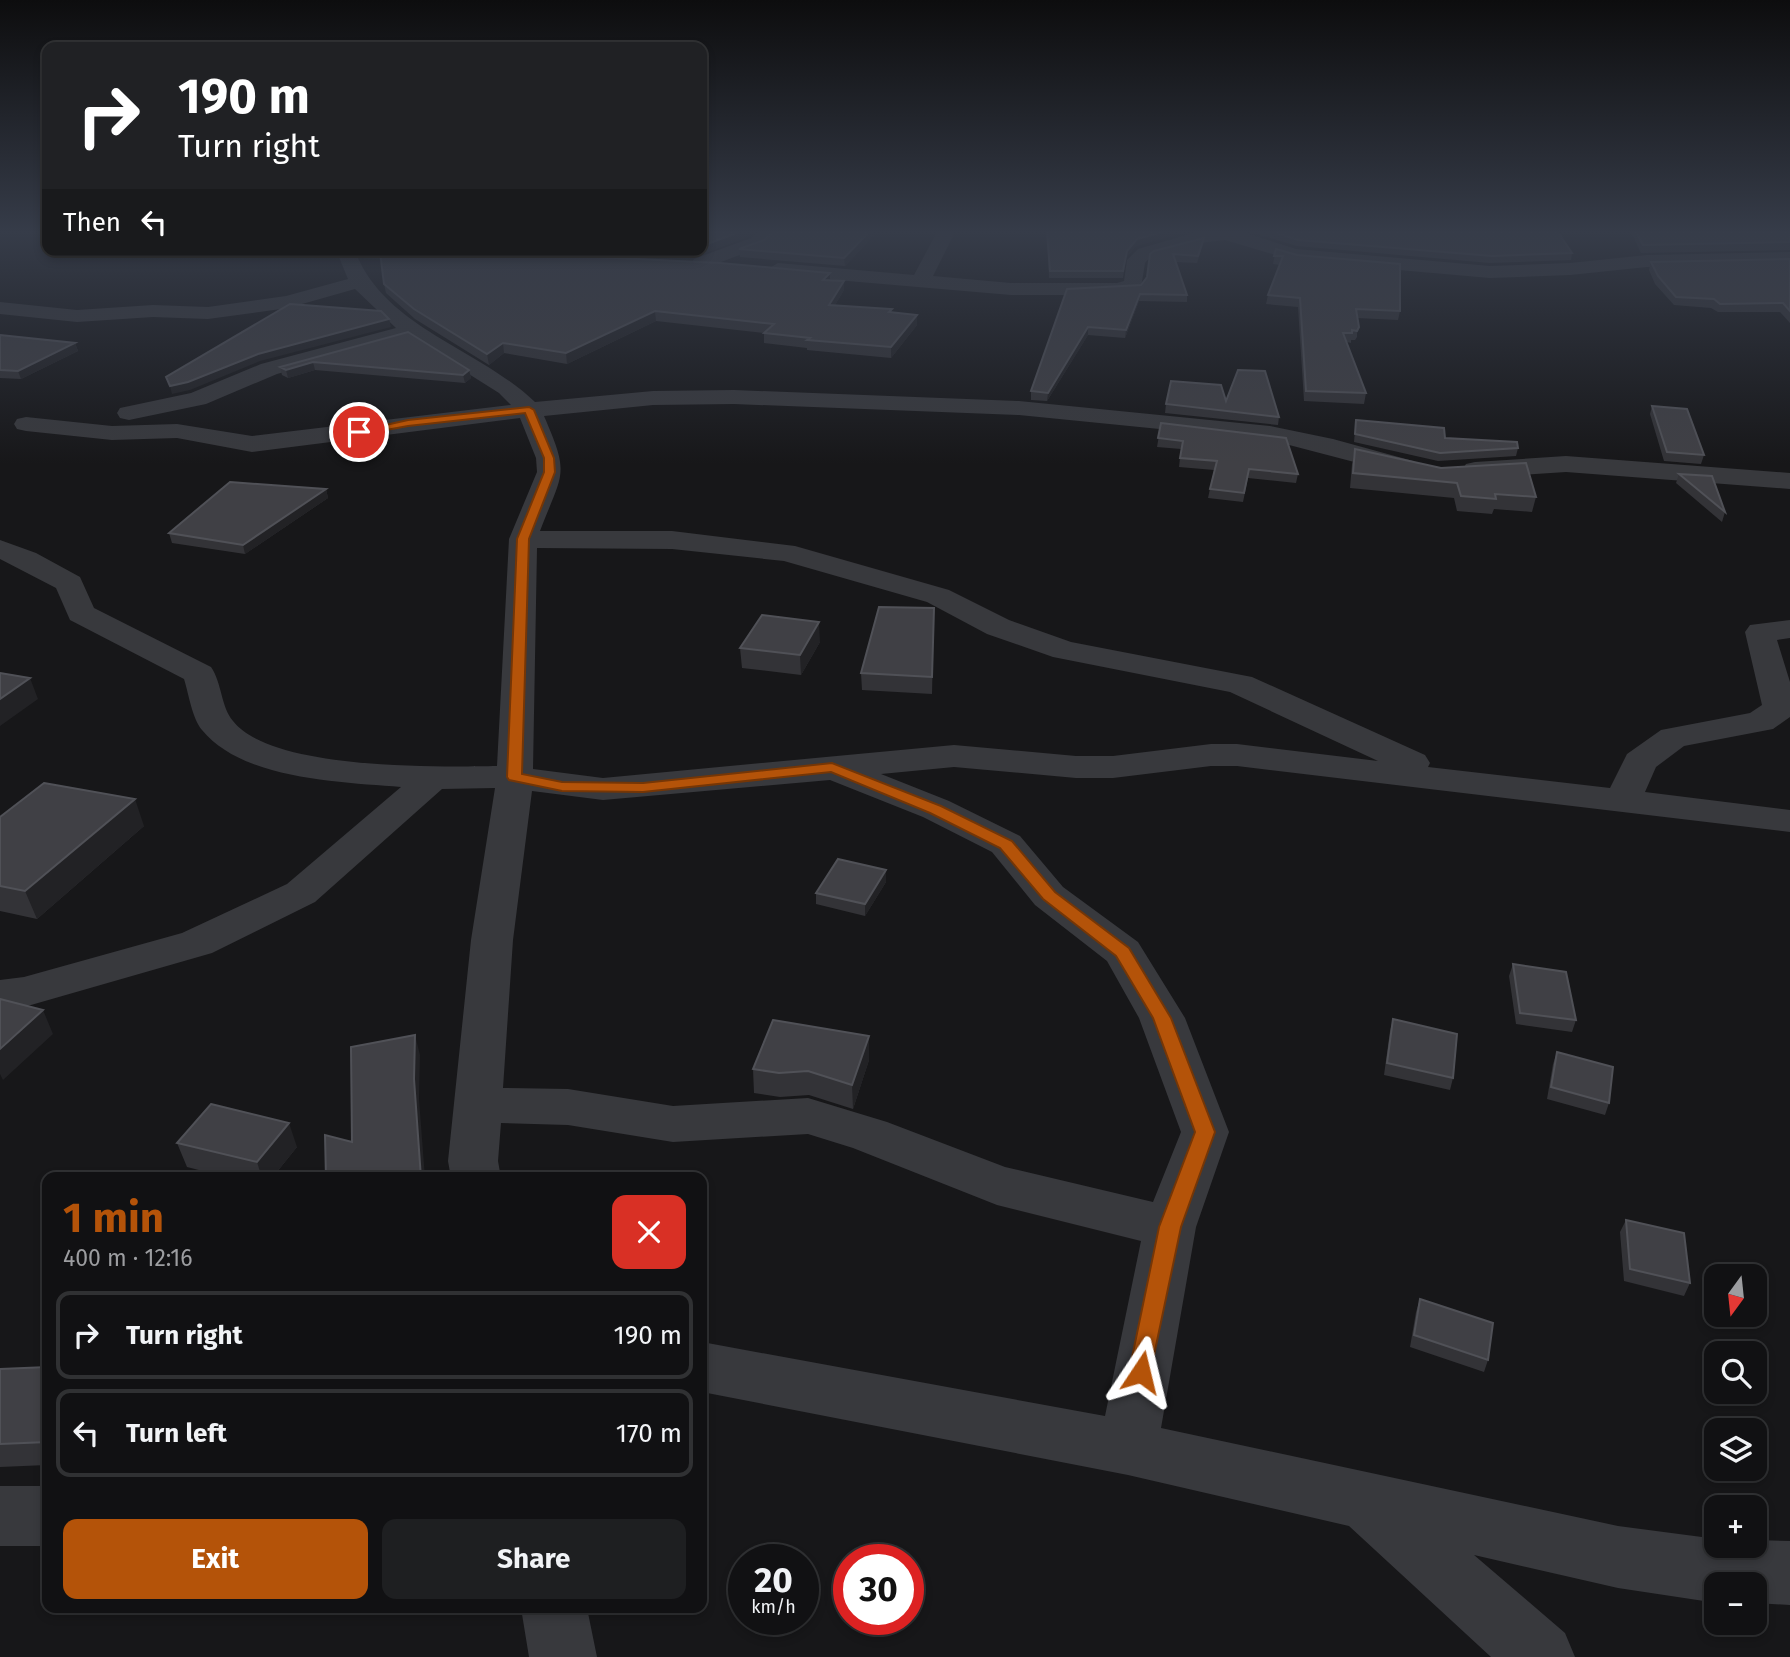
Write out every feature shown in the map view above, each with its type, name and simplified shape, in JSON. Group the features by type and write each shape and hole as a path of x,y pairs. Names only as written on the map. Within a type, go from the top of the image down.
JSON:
{"street":[{"path":"4,309 77,316 153,311 208,313 232,309"},
{"path":"389,309 411,330 491,377 529,410 549,458 550,472 523,539 515,777 492,940 473,1161 475,1172"},
{"path":"0,427 167,408 198,400 269,369 411,330"},
{"path":"26,424 112,433 177,431 235,444 252,444 529,410 692,396 1019,408 1270,433 1324,443 1425,471"},
{"path":"1454,472 1566,464 1790,481"},
{"path":"523,539 671,540 785,552 938,596 998,627 1064,650 1240,684 1318,722 1453,781"},
{"path":"0,549 26,559 69,583 81,613 199,674 215,724 232,740 293,766 433,778 515,777 562,786 643,788 954,756 1076,767 1113,767 1211,755 1624,799 1790,821"},
{"path":"1624,799 1640,762 1673,737 1761,722 1780,708 1776,684 1760,641 1761,632 1790,629"},
{"path":"832,768 936,810 1006,844 1049,895 1123,952 1162,1018 1205,1132 1170,1227 1128,1447"},
{"path":"0,995 24,992 197,943 301,893 433,778"},
{"path":"478,1105 568,1107 673,1124 808,1116 870,1135 997,1185 1170,1227"},
{"path":"707,1368 1128,1447 1618,1557 1703,1570 1790,1573"},
{"path":"1365,1501 1541,1657"},
{"path":"0,1516 42,1516"},
{"path":"555,1613 563,1657"}],"building":[{"path":"281,309 381,311 389,319 258,354 188,382 170,386 166,377"},
{"path":"415,309 892,309 889,312 917,315 891,347 807,340 810,338 764,333 774,324 655,311 566,353 503,343 487,354"},
{"path":"1060,309 1134,309 1126,330 1088,327 1048,393 1031,391"},
{"path":"1301,309 1356,309 1359,327 1357,331 1343,333 1366,393 1306,391"},
{"path":"1363,309 1400,309 1400,311"},
{"path":"408,332 469,370 463,375 313,362 286,370 280,367"},
{"path":"0,335 75,343 18,371 0,370"},
{"path":"1238,370 1265,371 1279,417 1166,404 1171,381 1221,385 1226,401"},
{"path":"1652,406 1687,409 1704,455 1667,452"},
{"path":"1356,420 1444,428 1445,438 1517,442 1518,448 1440,453 1355,434"},
{"path":"1161,423 1286,438 1298,474 1249,469 1244,493 1210,489 1217,461 1180,458 1183,441 1158,438"},
{"path":"1355,449 1441,468 1526,463 1536,497 1495,494 1496,499 1461,496 1457,483 1353,473"},
{"path":"1679,474 1712,476 1725,512"},
{"path":"230,482 326,489 243,545 169,533"},
{"path":"879,607 934,608 932,677 861,673"},
{"path":"762,615 819,622 800,655 740,648"},
{"path":"0,673 30,678 0,699"},
{"path":"44,783 135,799 25,891 0,886 0,817"},
{"path":"838,859 886,870 865,904 816,893"},
{"path":"1513,964 1566,972 1576,1020 1520,1013"},
{"path":"0,999 43,1010 0,1049"},
{"path":"1393,1019 1457,1034 1453,1078 1387,1063"},
{"path":"773,1020 869,1036 852,1085 808,1071 779,1073 753,1069"},
{"path":"415,1035 414,1079 421,1172 326,1172 325,1135 352,1142 351,1047"},
{"path":"1557,1052 1613,1067 1609,1103 1551,1087"},
{"path":"211,1104 289,1123 257,1162 177,1143"},
{"path":"1626,1220 1684,1233 1690,1283 1630,1269"},
{"path":"1420,1299 1493,1323 1488,1360 1414,1335"},
{"path":"42,1367 42,1442 0,1444 0,1369"}],"route":[{"path":"359,432 408,423 529,410 549,458 550,472 523,539 515,777 562,786 643,788 832,768 936,810 1006,844 1049,895 1123,952 1162,1018 1205,1132 1170,1227 1141,1372"}]}
